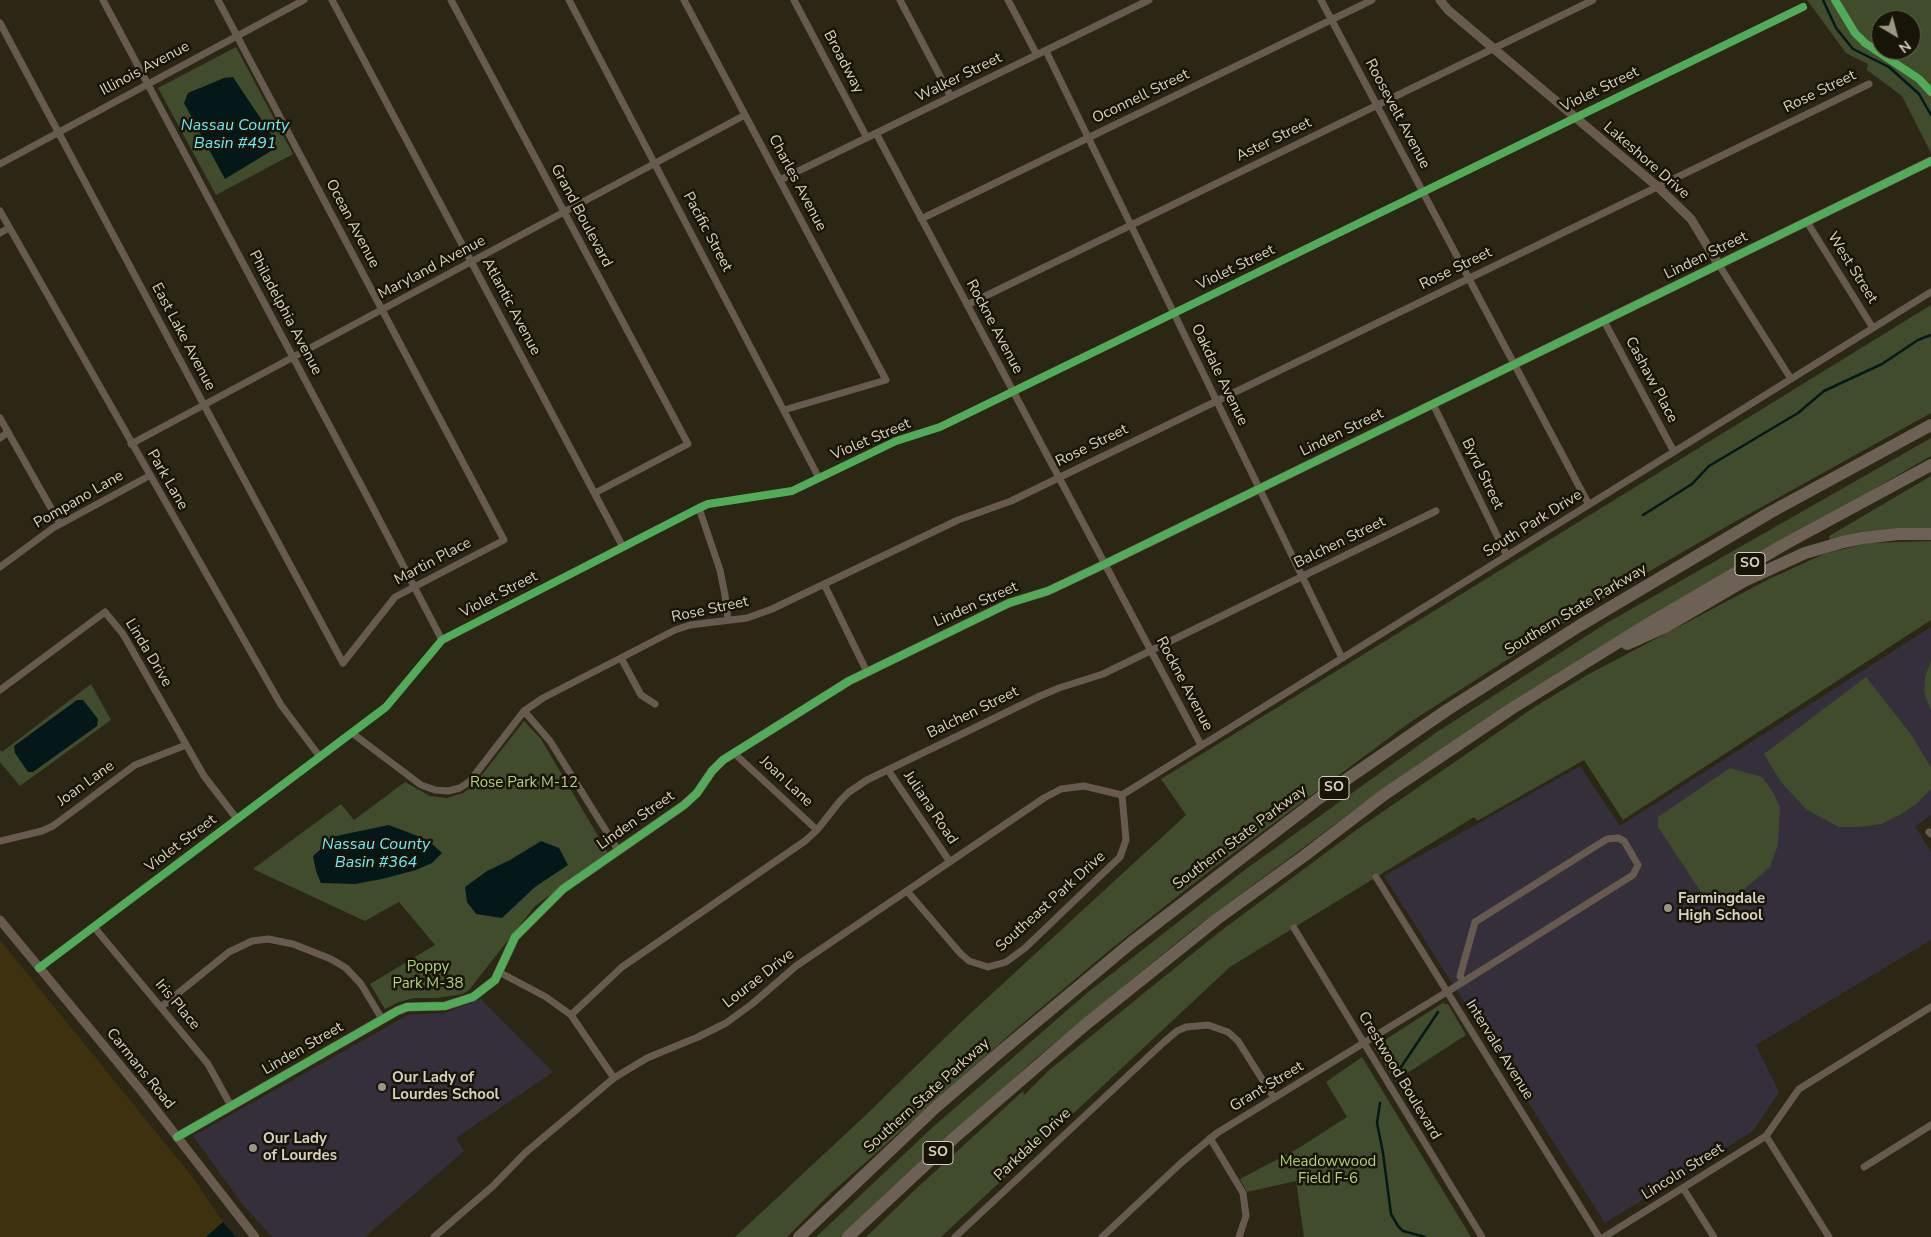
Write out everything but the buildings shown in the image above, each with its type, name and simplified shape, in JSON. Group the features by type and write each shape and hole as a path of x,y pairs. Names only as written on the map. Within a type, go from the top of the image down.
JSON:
{"highway":[{"name":"Southern State Parkway","path":"799,1237 936,1108 1000,1052 1131,943 1318,799 1447,710 1579,626 1772,512 1931,425"},
{"name":"SO","path":"848,1237 954,1138 1084,1025 1217,919 1385,794 1450,749 1573,670 1777,549 1931,464"},
{"path":"1573,670 1665,627 1744,581 1805,553 1863,538 1898,534 1931,534"}],"street":[{"name":"Philadelphia Avenue","path":"103,0 442,640"},
{"name":"Ocean Avenue","path":"218,0 504,540"},
{"name":"Illinois Avenue","path":"0,164 58,131 304,0"},
{"name":"Atlantic Avenue","path":"332,0 623,547"},
{"name":"Grand Boulevard","path":"451,0 688,444 594,493"},
{"name":"Pacific Street","path":"569,0 820,478"},
{"name":"Charles Avenue","path":"684,0 886,380 784,410"},
{"name":"Broadway","path":"794,0 868,138"},
{"path":"900,0 951,97"},
{"path":"1008,0 1037,55"},
{"name":"Walker Street","path":"780,180 1149,0"},
{"name":"Roosevelt Avenue","path":"1321,0 1589,505"},
{"name":"Oconnell Street","path":"922,219 1372,0"},
{"name":"Lakeshore Drive","path":"1440,0 1448,10 1658,187 1691,219 1791,380"},
{"name":"Aster Street","path":"967,305 1593,0"},
{"name":"Violet Street","path":"39,968 386,706 442,640 708,504 792,491 896,441 940,427 1802,7"},
{"name":"East Lake Avenue","path":"0,22 343,663"},
{"name":"Oakdale Avenue","path":"1046,50 1342,658"},
{"name":"Rose Street","path":"352,733 421,785 435,790 448,791 460,788 470,781 524,711 543,698 675,630 747,618 772,609 958,520 1011,501 1869,84"},
{"name":"Maryland Avenue","path":"131,444 745,115"},
{"name":"Rockne Avenue","path":"876,134 1201,745"},
{"name":"Linden Street","path":"177,1137 407,1007 444,1006 473,997 495,980 515,937 563,888 684,805 697,793 712,771 723,760 867,672 1009,603 1048,591 1105,564 1931,161"},
{"name":"Park Lane","path":"0,211 280,705 320,757"},
{"name":"West Street","path":"1807,222 1874,328"},
{"path":"0,233 9,228"},
{"name":"South Park Drive","path":"1122,795 1931,292"},
{"name":"Cashaw Place","path":"1604,321 1674,452"},
{"name":"Byrd Street","path":"1433,404 1507,556"},
{"path":"0,418 60,524"},
{"path":"0,438 8,432"},
{"name":"Pompano Lane","path":"0,567 60,524 149,476"},
{"path":"699,508 720,570 726,595 728,620"},
{"name":"Balchen Street","path":"571,1016 622,967 788,854 818,830 849,792 867,780 1040,696 1103,674 1436,512"},
{"name":"Martin Place","path":"343,663 394,597 504,540"},
{"path":"824,584 867,672"},
{"name":"Linda Drive","path":"0,690 105,612 123,634 204,776 237,819"},
{"path":"621,658 641,695 655,704"},
{"path":"524,711 550,741 618,850"},
{"name":"Joan Lane","path":"0,841 42,831 53,826 135,765 186,745"},
{"name":"Joan Lane","path":"735,754 818,830"},
{"name":"Juliana Road","path":"888,770 950,862"},
{"name":"Lourae Drive","path":"434,1237 493,1186 525,1152 614,1078 647,1058 698,1038 726,1023 752,1004 796,966 1044,798 1061,789 1084,786 1122,795"},
{"name":"Southeast Park Drive","path":"907,892 969,961 988,967 1006,962 1058,917 1120,857 1126,840 1122,795"},
{"name":"Grant Street","path":"1102,1237 1210,1138 1364,1044 1463,982 1633,875 1638,865 1624,841 1618,838 1607,839 1475,922 1460,976 1463,982"},
{"name":"Intervale Avenue","path":"1376,877 1599,1237"},
{"name":"Carmans Road","path":"0,920 140,1090 255,1237"},
{"name":"Iris Place","path":"94,927 208,1064 231,1106"},
{"name":"Crestwood Boulevard","path":"1294,928 1482,1237"},
{"path":"161,1007 229,952 252,941 268,939 293,944 331,959 346,968 361,984 382,1020"},
{"path":"499,972 546,997 571,1016 614,1078"},
{"name":"Lincoln Street","path":"1604,1237 1766,1136 1800,1089 1931,1006"},
{"name":"Parkdale Drive","path":"956,1237 1177,1031 1194,1025 1208,1025 1228,1032 1238,1040 1274,1098"},
{"path":"1864,1167 1931,1125"},
{"path":"1766,1136 1829,1237"},
{"path":"1210,1138 1243,1193 1246,1216 1239,1237"},
{"path":"1684,1188 1714,1237"}],"shaded area":[{"name":"Farmingdale High School","path":"1931,627 1931,815 1915,826 1931,852 1931,940 1756,1045 1779,1092 1753,1131 1605,1223 1384,876 1580,766 1620,826"},
{"path":"0,940 194,1179 223,1222 206,1237 0,1237"},
{"path":"481,999 553,1072 456,1138 464,1151 365,1237 272,1237 243,1205 193,1136 408,1015 445,1013"}],"green space":[{"path":"1807,0 1931,0 1931,153 1902,96 1867,70 1868,64 1846,53"},
{"path":"236,47 293,154 216,195 158,88"},
{"path":"1931,305 1931,413 1731,524 1600,600 1412,721 1212,869 1111,949 1016,1029 831,1193 787,1237 735,1237 868,1113 959,1024 1186,815 1161,779"},
{"path":"1931,438 1931,456 1634,628 1361,805 1191,931 1034,1060 842,1237 816,1237 933,1127 1087,993 1246,869 1437,732 1605,624"},
{"path":"1931,476 1931,530 1830,540 1829,536"},
{"path":"1931,541 1931,620 1623,820 1584,760 1477,821 1474,817 1230,967 941,1237 866,1237 1023,1091 1024,1095 1048,1071 1218,933 1359,828 1536,706 1589,674 1769,579 1826,553 1869,543"},
{"path":"1931,660 1931,711 1924,692 1925,677"},
{"path":"1866,677 1913,737 1931,768 1931,789 1916,804 1881,824 1839,827 1807,810 1781,782 1764,754"},
{"path":"91,684 111,720 20,786 0,762 0,750 2,752"},
{"path":"524,721 541,739 608,853 535,906 469,990 463,994 437,998 414,998 399,1002 385,1009 370,984 435,945 399,902 365,921 253,869 341,804 354,820 405,782 430,796 447,798 463,793 474,785"},
{"path":"1730,768 1762,777 1773,792 1780,807 1778,845 1770,867 1734,898 1707,901 1658,827 1658,817"},
{"path":"1444,1002 1444,1004 1448,1004 1466,1035 1395,1081 1374,1047"},
{"name":"Meadowwood Field F-6","path":"1362,1057 1471,1237 1304,1237 1296,1181 1247,1192 1240,1179 1297,1149 1347,1117 1326,1082"}],"water":[{"name":"Nassau County Basin #491","path":"233,77 275,140 271,151 225,179 184,103 188,93 224,78"},
{"path":"77,700 83,700 98,719 97,726 33,772 28,772 15,753 14,746"},
{"name":"Nassau County Basin #364","path":"389,825 428,840 442,853 432,863 416,870 382,879 355,884 321,883 313,856 336,836"},
{"path":"541,841 559,848 568,865 535,887 502,918 476,914 467,902 465,887 487,871 510,860"},
{"path":"223,1222 236,1237 206,1237"}],"waterway":[{"path":"1823,0 1836,28 1853,49 1889,67 1919,94 1931,115"},
{"path":"1643,515 1692,484 1709,466 1798,413 1824,391 1882,364 1918,340 1931,335"},
{"path":"1397,1073 1438,1012"},
{"path":"1380,1103 1377,1123 1391,1214 1403,1231 1425,1237"}],"cycle path":[{"path":"1835,0 1855,33 1865,43 1919,79 1931,92"},
{"path":"39,968 386,707 442,640 708,504 792,491 896,441 940,427 1803,7"},
{"path":"177,1137 397,1011 407,1007 445,1006 473,997 495,980 515,937 563,889 684,805 697,793 712,771 723,760 849,681 1009,603 1048,591 1105,564 1931,161"}],"place":[{"name":"Farmingdale High School","path":"1668,908"},
{"name":"Our Lady of Lourdes School","path":"382,1087"},
{"name":"Our Lady of Lourdes","path":"253,1148"}],"park label":[{"name":"Rose Park M-12","path":"524,783"},
{"name":"Poppy Park M-38","path":"428,976"}]}
